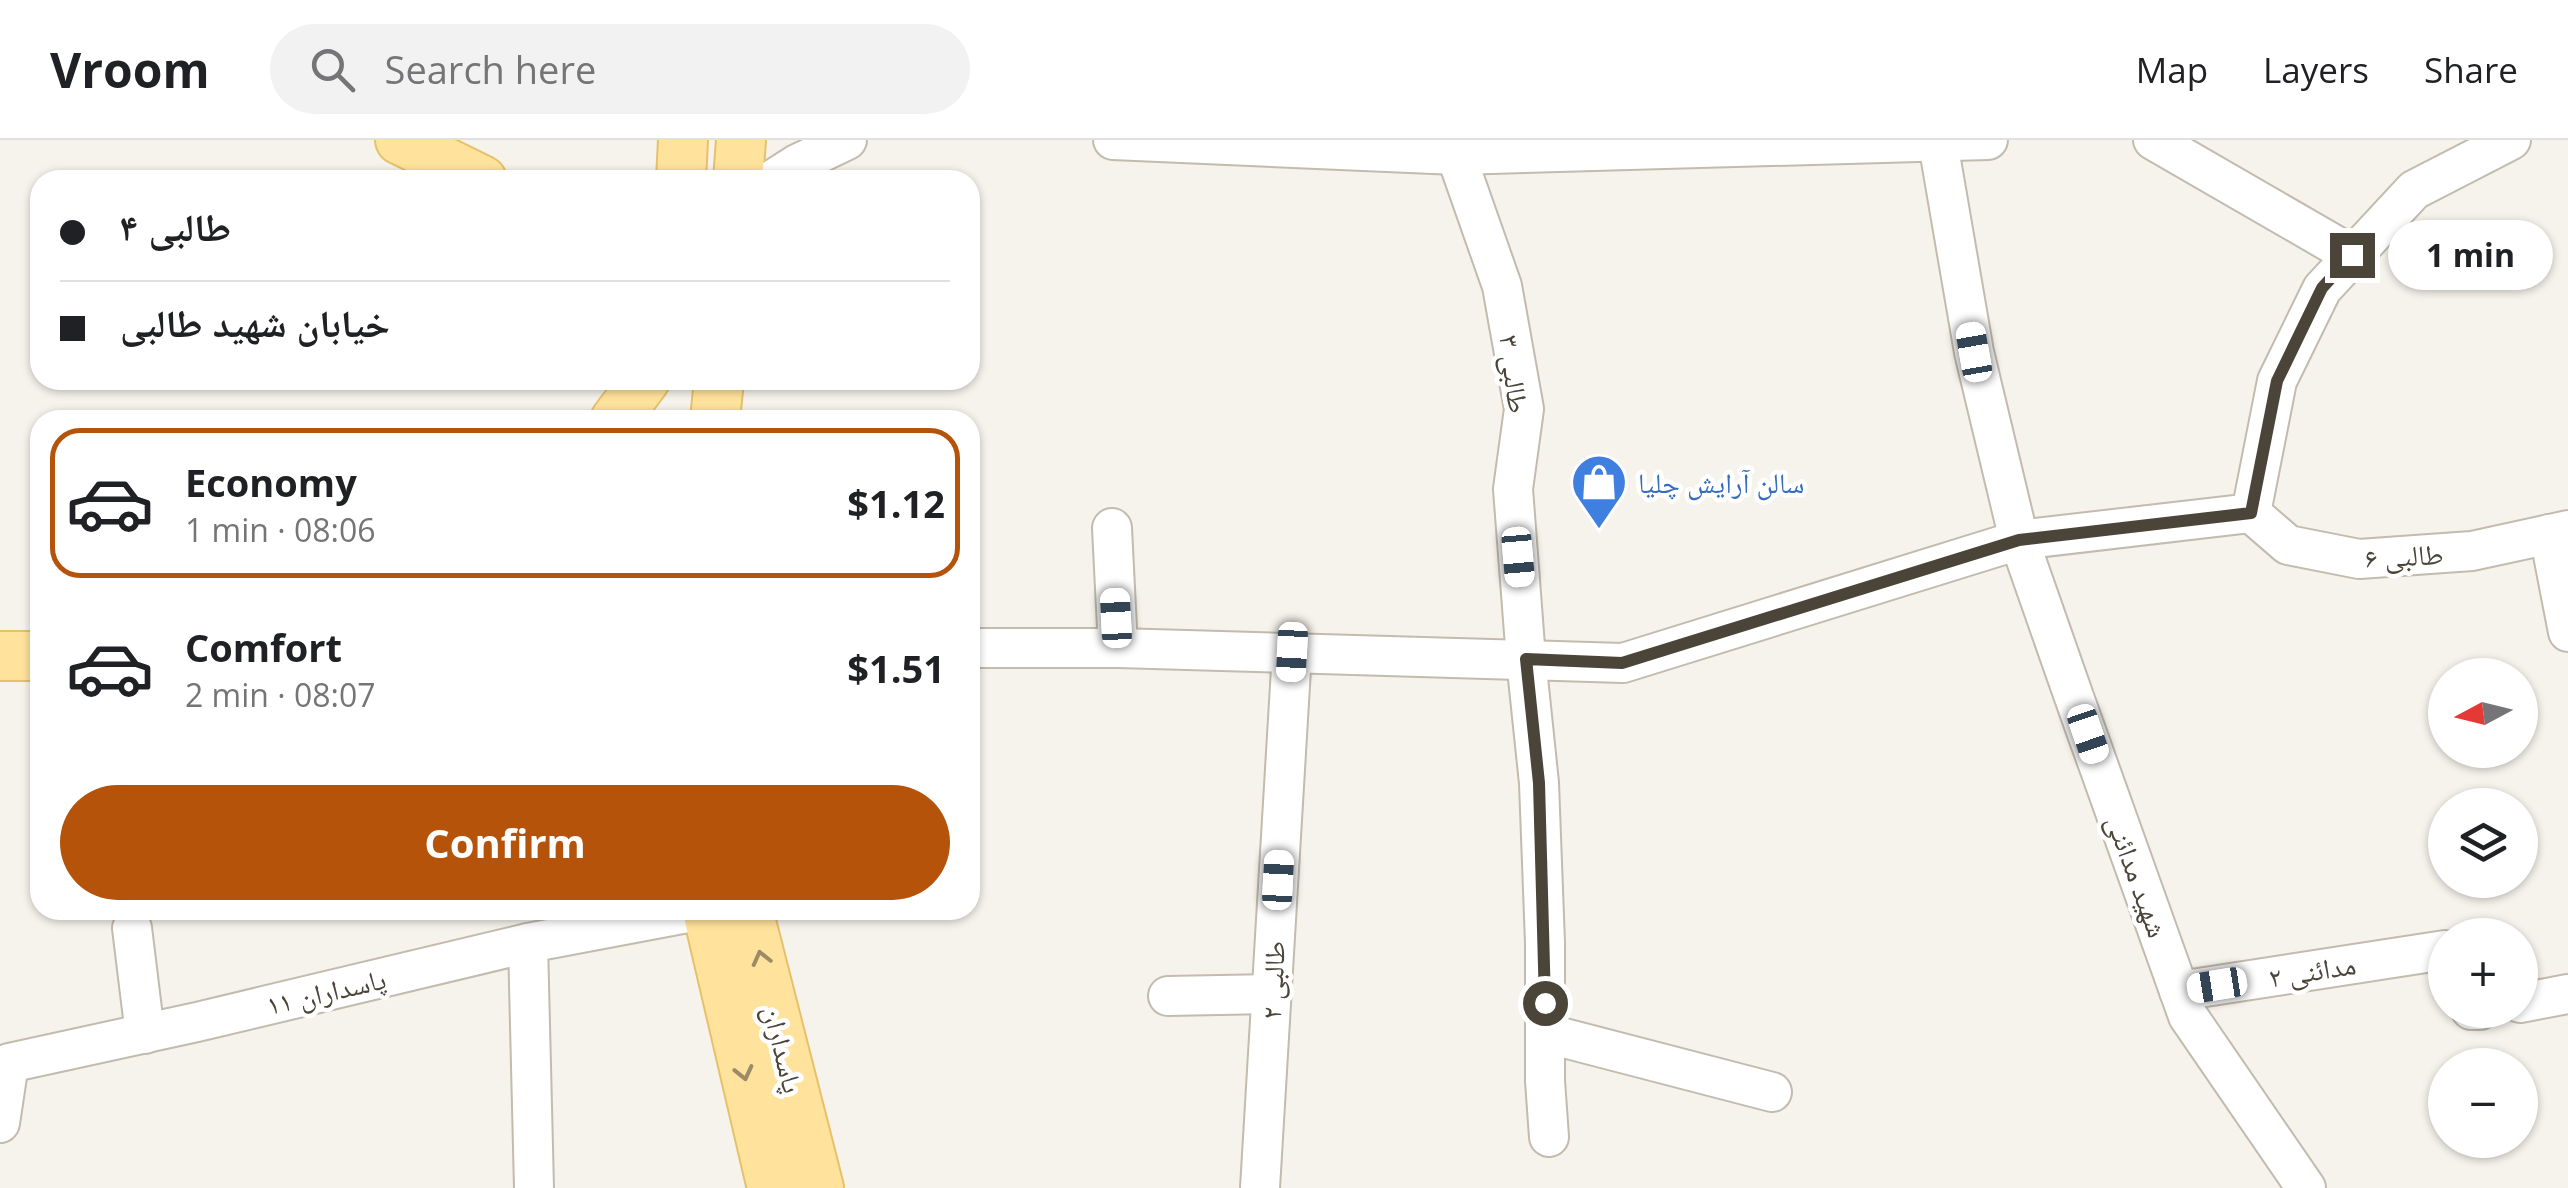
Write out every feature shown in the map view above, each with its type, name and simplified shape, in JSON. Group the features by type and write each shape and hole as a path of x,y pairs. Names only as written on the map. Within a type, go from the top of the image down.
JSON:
{"main road":[{"path":"400,140 462,170"},
{"path":"624,410 639,390"},
{"path":"0,622 30,622"},
{"path":"0,656 30,656"},
{"name":"پاسداران","path":"707,920 772,1188"},
{"name":"پاسداران","path":"751,920 819,1188"}],"street":[{"path":"748,164 797,164 848,140"},
{"path":"1113,140 1456,155 1988,140"},
{"path":"2153,140 2352,255"},
{"path":"980,648 1292,652 1622,663 2019,540 2251,513 2277,381 2322,288 2414,190 2512,140"},
{"name":"شهید مدائنی","path":"1938,143 1974,352 2019,540 2188,1016 2306,1188"},
{"name":"طالبی ۳","path":"1456,155 1502,286 1524,409 1513,489 1539,783 1549,1136"},
{"name":"طالبی ۶","path":"2251,513 2288,546 2359,558 2472,551 2558,532"},
{"path":"1112,528 1118,648"},
{"path":"2558,532 2568,632"},
{"name":"طالبی ۲","path":"1260,1188 1292,652"},
{"name":"پاسداران ۱۱","path":"0,1123 9,1063 528,943 651,920"},
{"path":"132,928 145,1034"},
{"path":"528,943 534,1188"},
{"name":"مدائنی ۲","path":"2179,991 2428,953"},
{"path":"1168,996 1272,994"},
{"path":"2538,1000 2568,994"},
{"path":"1545,1032 1772,1092"}],"place":[{"name":"سالن آرایش چلیا","path":"1599,531"}],"route":[{"path":"1545,1003 1539,783 1526,659 1622,663 2019,540 2251,513 2277,381 2322,288 2352,255"}]}
